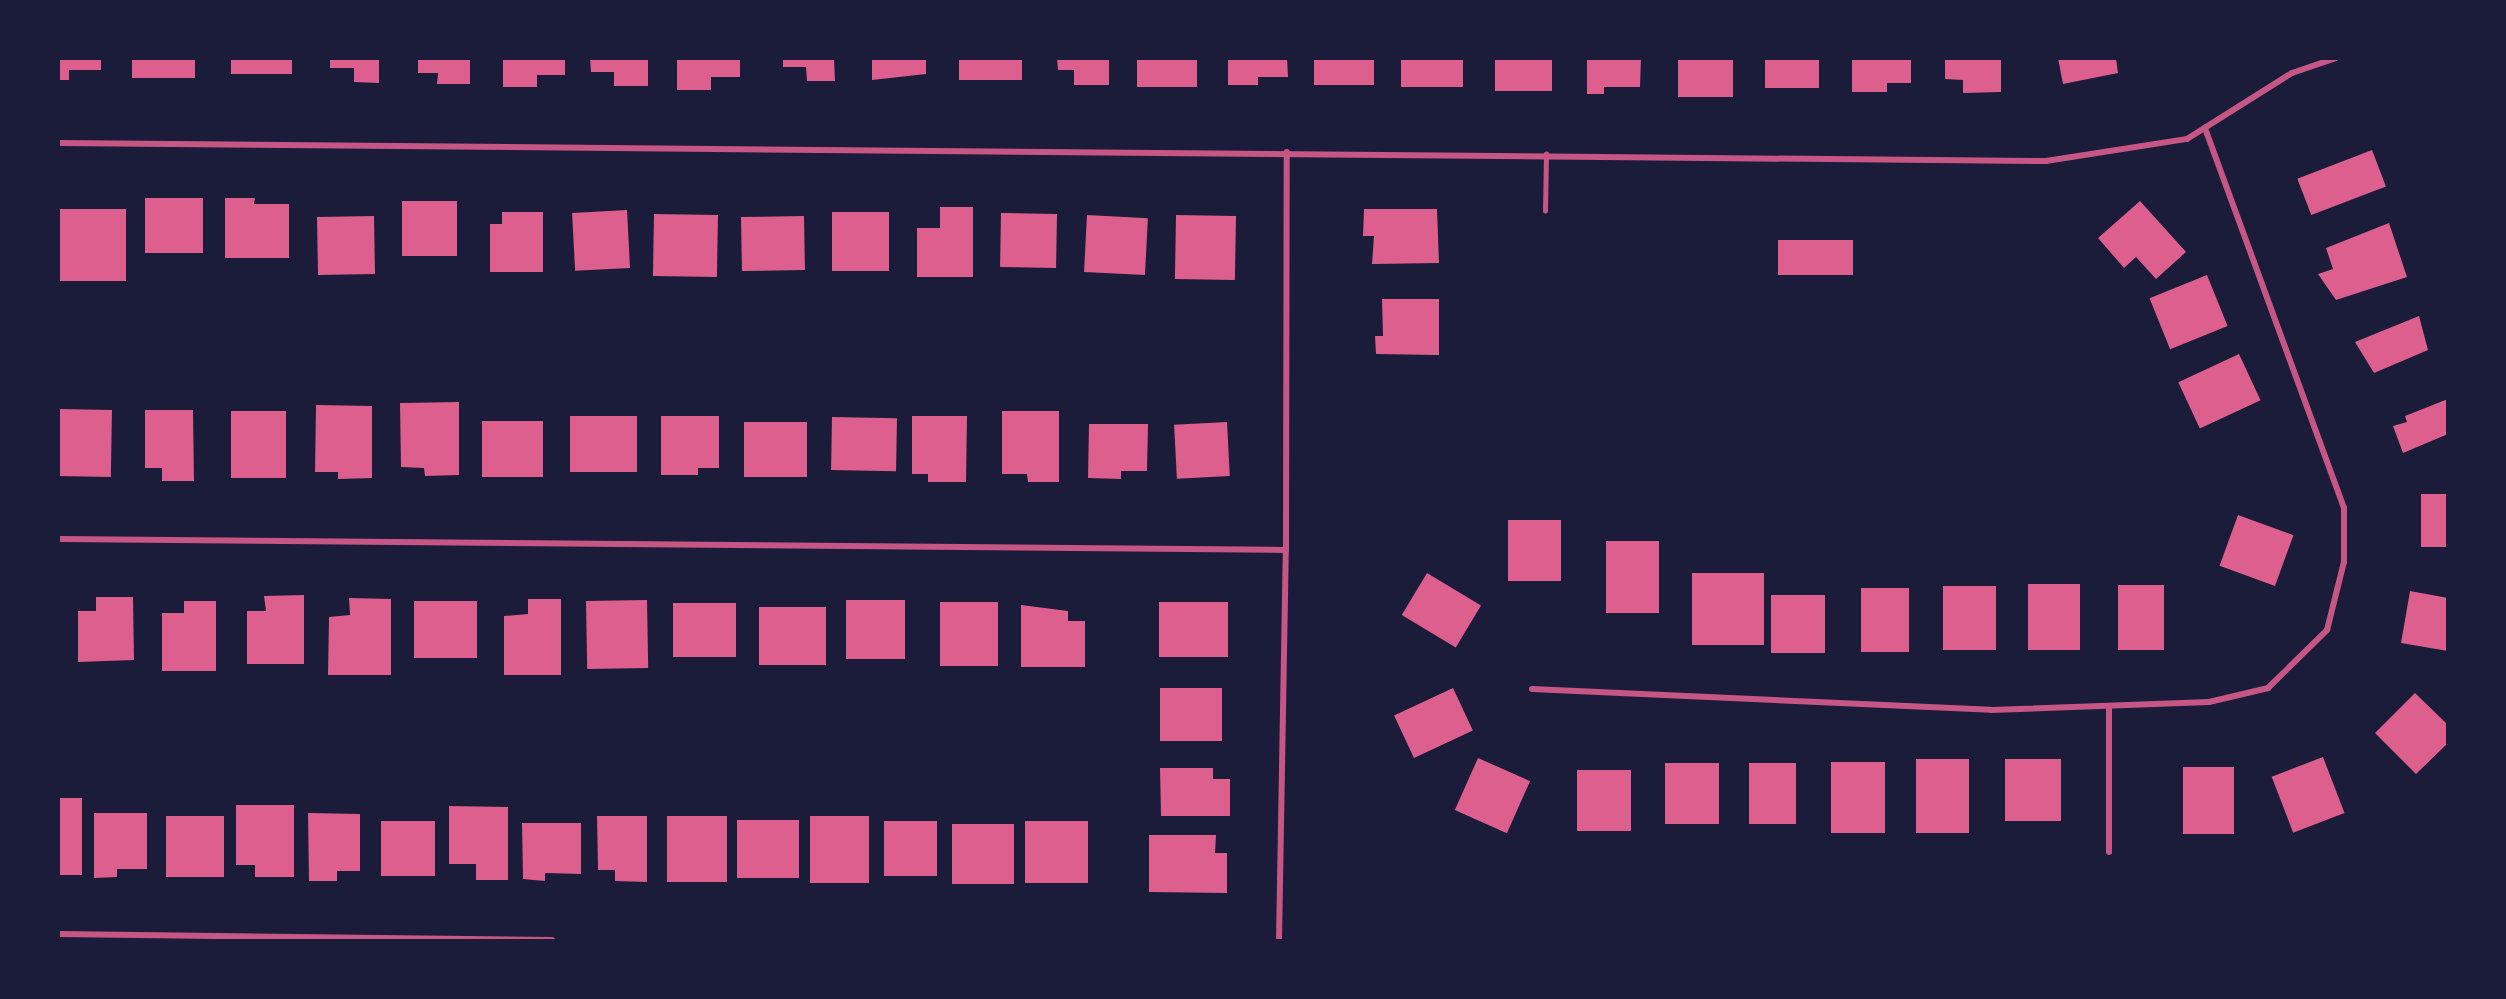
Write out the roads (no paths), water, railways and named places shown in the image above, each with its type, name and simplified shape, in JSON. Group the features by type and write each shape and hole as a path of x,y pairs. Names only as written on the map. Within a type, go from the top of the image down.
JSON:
{"street":[{"path":"58,143 1546,154 2046,161 2187,139 2292,73 2336,58"},
{"path":"1532,689 1991,710 2209,702 2268,688 2327,630 2344,562 2344,508 2205,128"},
{"path":"1279,940 1286,550 1287,152"},
{"path":"58,539 1286,550"},
{"path":"2109,706 2109,852"},
{"path":"58,933 552,940"}],"lane":[{"path":"1545,211 1546,154"}]}
